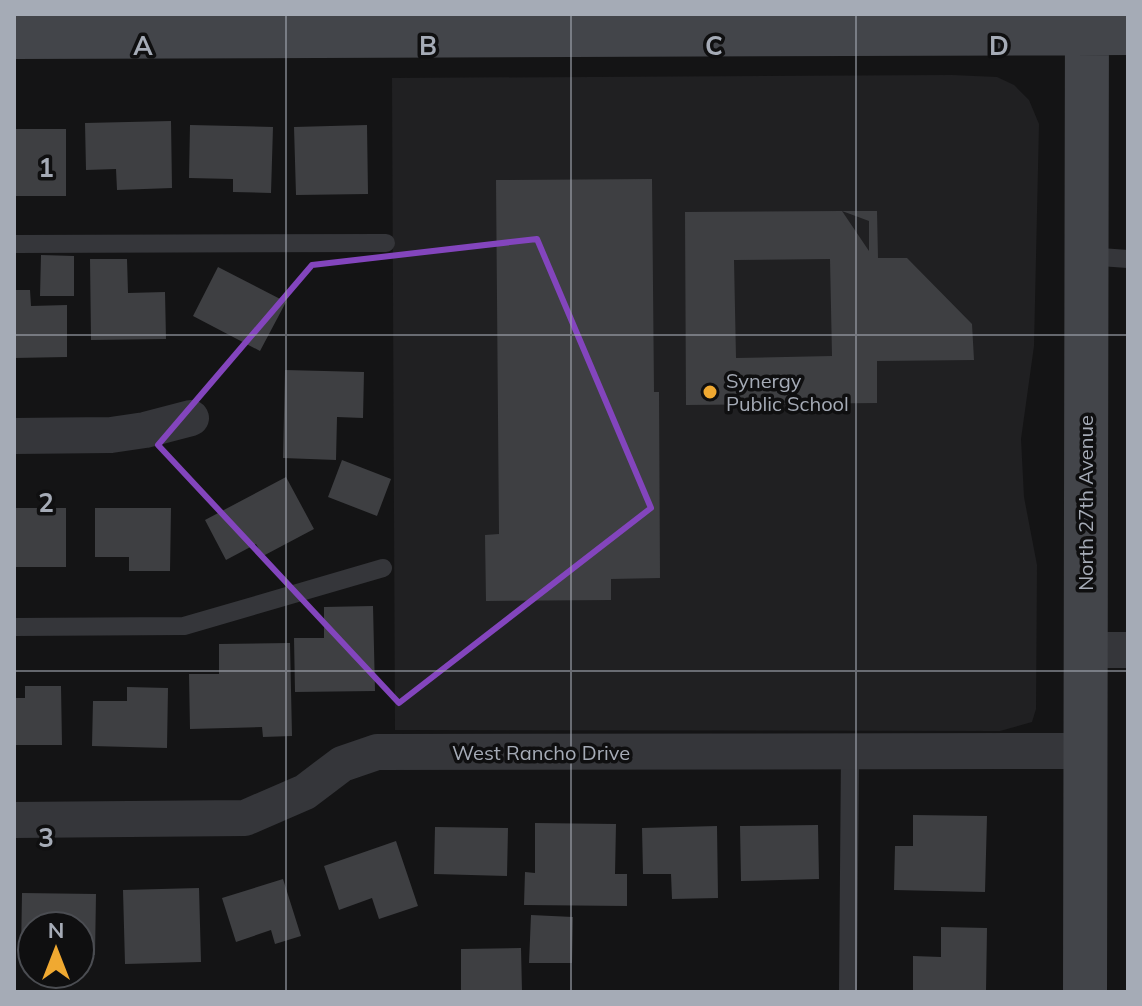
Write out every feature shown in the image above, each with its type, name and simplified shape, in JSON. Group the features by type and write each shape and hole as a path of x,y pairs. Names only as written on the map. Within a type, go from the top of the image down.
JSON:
{"main road":[{"path":"14,37 540,24 1100,27"},
{"name":"North 27th Avenue","path":"1085,992 1085,650 1107,258 1100,27"}],"street":[{"path":"14,436 111,435 191,418"},
{"path":"1085,650 1128,650"},
{"name":"West Rancho Drive","path":"14,820 245,818 305,792 342,764 377,752 1085,751"}],"lane":[{"path":"14,244 386,243"},
{"path":"14,627 184,626 383,568"},
{"path":"848,992 850,752"}],"highlighted area":[{"path":"537,239 651,508 399,703 158,445 312,265"}],"shaded area":[{"name":"Synergy Public School","path":"997,77 1014,85 1029,100 1039,124 1034,346 1021,439 1024,497 1037,565 1036,709 1032,722 1000,731 395,730 392,78"}],"building":[{"path":"171,121 172,188 117,190 116,169 86,170 85,123"},
{"path":"190,125 273,127 271,193 233,192 233,179 189,178"},
{"path":"367,125 368,194 296,195 294,127"},
{"path":"14,129 66,129 66,196 14,196"},
{"path":"652,179 654,392 659,392 660,578 611,579 611,600 486,601 485,535 499,534 496,180"},
{"path":"842,211 877,211 878,258 907,258 972,324 974,360 877,361 877,403 686,405 685,212","holes":["842,211 869,221 869,251","830,259 832,356 736,358 734,260"]},
{"path":"41,255 74,256 74,296 40,296"},
{"path":"90,259 127,259 128,293 165,292 166,339 91,340"},
{"path":"218,267 286,302 260,351 193,316"},
{"path":"14,290 30,290 31,306 67,305 67,357 14,358"},
{"path":"285,370 364,372 363,418 337,417 336,460 283,458"},
{"path":"342,460 391,479 377,516 328,497"},
{"path":"286,477 314,529 263,556 256,544 226,560 205,520"},
{"path":"14,508 66,508 66,567 14,567"},
{"path":"95,508 171,508 170,571 129,571 129,557 95,557"},
{"path":"373,606 375,691 295,692 294,638 324,638 324,607"},
{"path":"290,643 292,736 263,737 262,727 190,729 189,674 219,674 219,644"},
{"path":"25,686 61,686 62,745 14,745 14,698 25,698"},
{"path":"127,687 168,688 167,748 92,746 93,701 127,701"},
{"path":"913,815 987,816 985,892 894,890 895,846 913,846"},
{"path":"535,823 616,824 615,874 627,874 627,906 524,905 525,872 535,873"},
{"path":"818,825 819,879 741,881 740,826"},
{"path":"717,826 718,898 672,899 671,874 643,874 642,828"},
{"path":"435,827 508,828 507,876 434,874"},
{"path":"396,841 418,906 379,919 372,898 339,910 324,866"},
{"path":"283,879 301,936 275,944 271,930 236,942 222,898"},
{"path":"199,888 201,962 125,964 123,890"},
{"path":"22,893 96,894 96,910 22,910"},
{"path":"531,915 573,917 572,963 529,963"},
{"path":"941,927 987,928 986,992 913,992 913,956 941,957"},
{"path":"521,948 522,992 461,992 461,949"}],"place":[{"name":"Synergy Public School","path":"710,392"}]}
